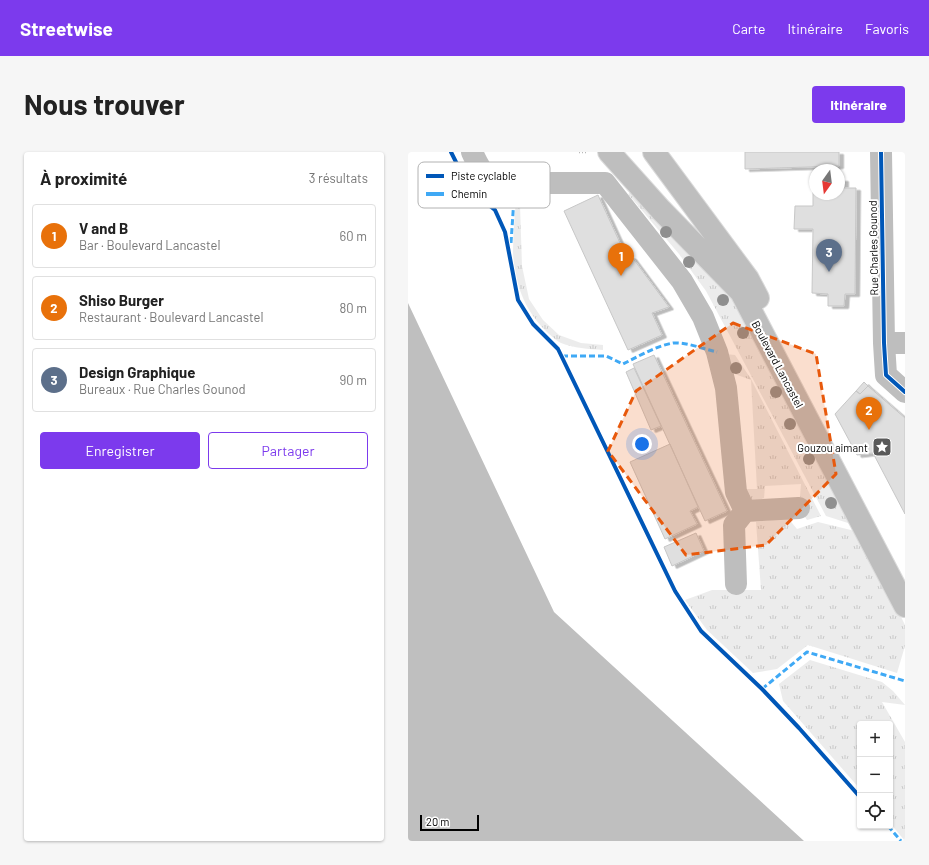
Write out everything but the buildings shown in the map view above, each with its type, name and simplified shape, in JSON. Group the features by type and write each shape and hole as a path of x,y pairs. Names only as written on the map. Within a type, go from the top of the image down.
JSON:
{"main road":[{"path":"472,152 476,162"},
{"name":"Boulevard Lancastel","path":"609,152 661,210 741,292 905,606"},
{"name":"Boulevard Lancastel","path":"654,152 748,279 905,575"},
{"name":"Rue Charles Gounod","path":"881,152 884,343 886,375 905,392"},
{"path":"550,183 605,183 682,281 703,317 717,352 726,388 736,492 744,511"},
{"path":"884,343 905,343"},
{"path":"744,511 799,508"},
{"path":"736,584 734,525 744,511"}],"path":[{"path":"579,152 587,152"}],"highlighted area":[{"path":"733,323 816,354 836,474 766,545 686,555 608,451 636,391"}],"green space":[{"path":"633,191 733,299 860,530 848,523 826,516 706,291 679,254 628,194"},
{"path":"515,208 520,208 522,266 529,299 543,320 559,335 581,343 603,345 603,350 587,349 561,343 550,335 537,321 521,294 515,273 513,245"},
{"path":"726,354 735,355 751,379 821,516 807,520 799,508 801,484 765,486 764,498 757,501 750,501 742,489 757,489 751,380 732,373"},
{"path":"788,518 797,529 818,522 855,531 871,556 905,625 905,646 897,673 808,645 777,669 753,673 707,630 685,600 712,590 761,590 756,522"},
{"path":"810,660 882,682 893,691 905,705 882,702 893,721 857,721 857,786 783,701 779,684"},
{"path":"893,721 905,742 905,841 893,827"}],"shaded area":[{"path":"408,303 554,612 804,841 408,841"}],"marked path":[{"path":"511,243 513,208"},
{"path":"562,356 606,356 623,364 654,349 673,343 689,345 717,352"},
{"path":"762,689 807,652 905,681"},
{"path":"891,829 901,841"}],"cycle path":[{"path":"451,152 456,162"},
{"path":"881,152 884,343 886,375 905,392"},
{"path":"492,208 495,210 505,232 518,300 533,324 558,349 675,591 701,631 762,689 857,794"}],"place":[{"name":"Design Graphique","path":"829,272"},
{"name":"V and B","path":"621,276"},
{"name":"Shiso Burger","path":"869,430"},
{"name":"Gouzou aimant","path":"882,447"}]}
